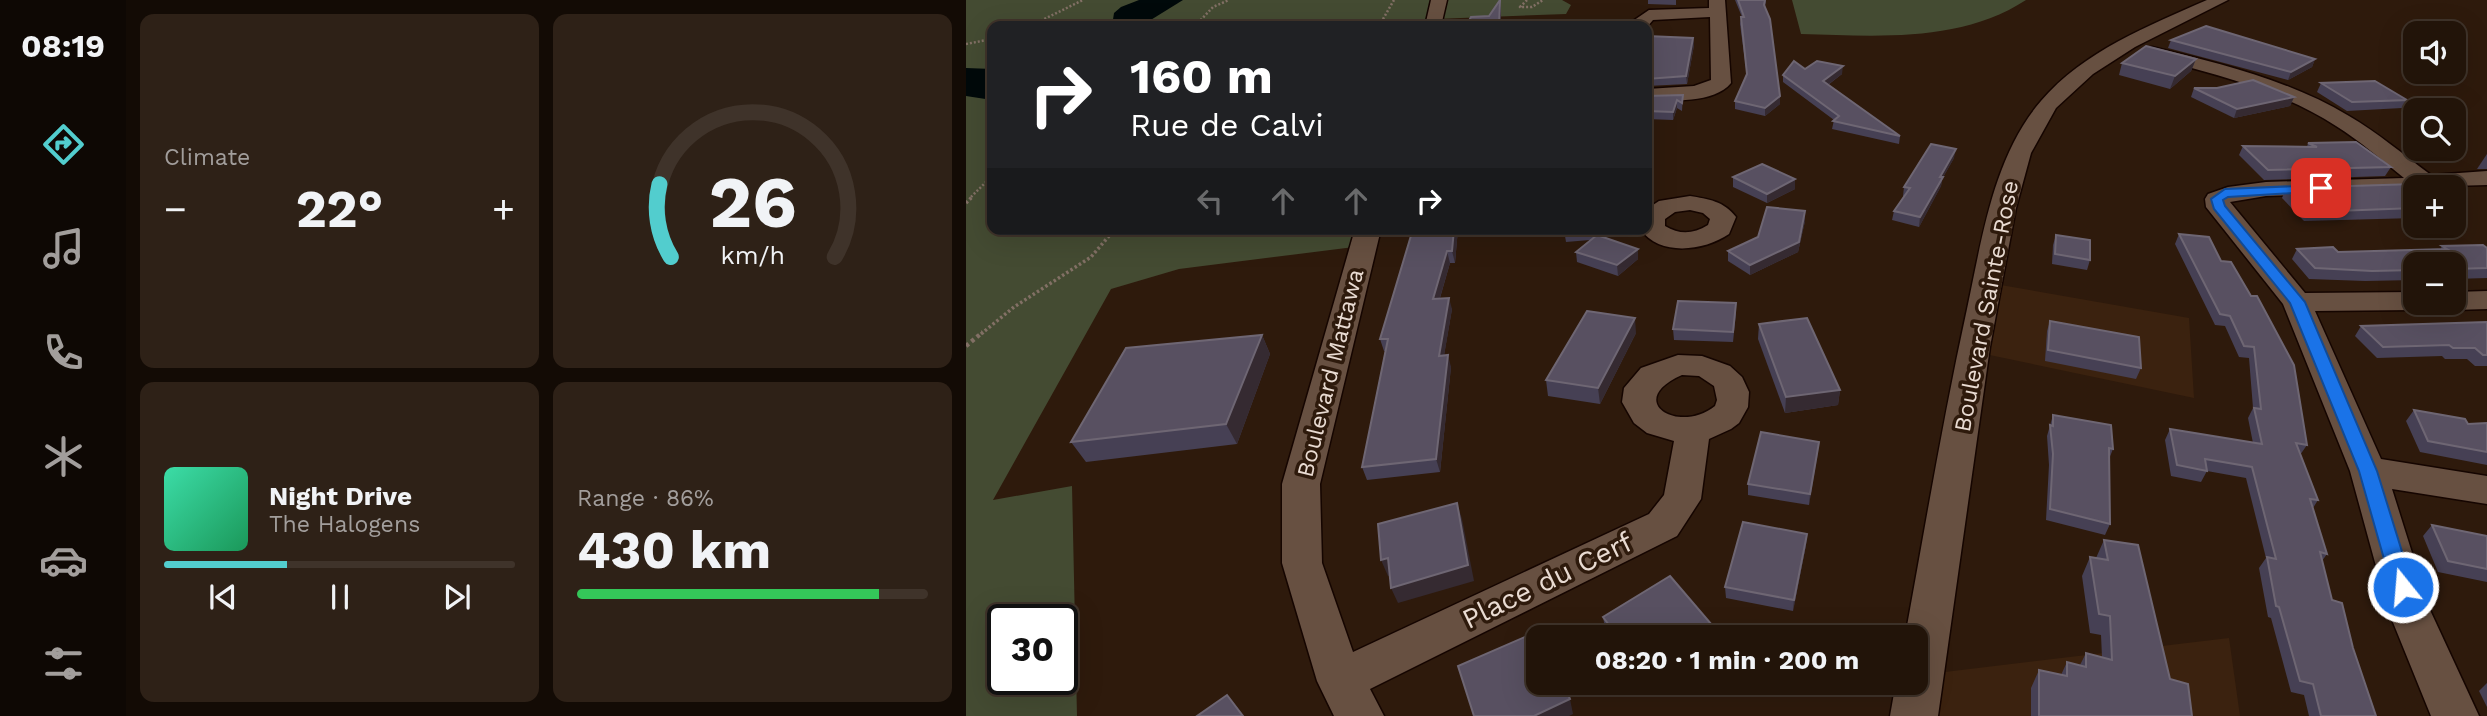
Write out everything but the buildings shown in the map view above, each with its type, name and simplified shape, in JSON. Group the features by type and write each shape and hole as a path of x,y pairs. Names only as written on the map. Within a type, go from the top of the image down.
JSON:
{"street":[{"path":"1434,21 1438,0"},
{"name":"Boulevard Sainte-Rose","path":"1914,716 1971,361 2016,160 2032,127 2070,82 2123,44 2220,0"},
{"path":"1641,21 1650,15 1717,6 1721,83 1708,91 1652,95"},
{"path":"1696,34 1720,33"},
{"path":"2123,44 2223,71 2289,94 2343,122 2415,175"},
{"path":"2466,179 2487,178"},
{"path":"2403,183 2247,191 2225,193 2217,199 2218,207 2297,302 2368,471 2409,610 2455,716"},
{"name":"Boulevard Mattawa","path":"1360,716 1340,681 1302,563 1301,484 1366,235"},
{"path":"2466,301 2487,300"},
{"path":"2297,302 2403,301"},
{"name":"Place du Cerf","path":"1340,681 1662,525 1682,499 1693,430"},
{"path":"2368,471 2487,490"}],"path":[{"path":"1040,21 1083,0"},
{"path":"1200,21 1213,7 1229,0"},
{"path":"1382,21 1394,0"},
{"path":"1527,0 1520,8 1532,7 1543,0"},
{"path":"966,44 987,40"},
{"path":"966,203 987,181"},
{"path":"966,346 1014,307 1091,257 1110,235"}],"shaded area":[{"path":"1139,0 1183,0 1149,21 1113,21 1114,13"},
{"path":"966,68 987,69 987,99 966,96"},
{"path":"1995,284 2189,318 2194,398 1980,353"},
{"path":"2229,638 2240,716 1914,716 1917,695 1928,695 1928,674"}],"green space":[{"path":"966,0 1562,0 1571,5 1566,14 1434,21 987,21 987,235 1366,235 1362,246 1179,269 1111,289 993,500 1072,486 1075,604 987,604 987,695 1077,695 1077,716 966,716"},
{"path":"1792,0 2026,0 1974,24 1917,34 1859,36 1801,34"}],"route":[{"path":"2321,188 2225,193 2217,199 2218,207 2297,302 2368,471 2403,587"}]}
